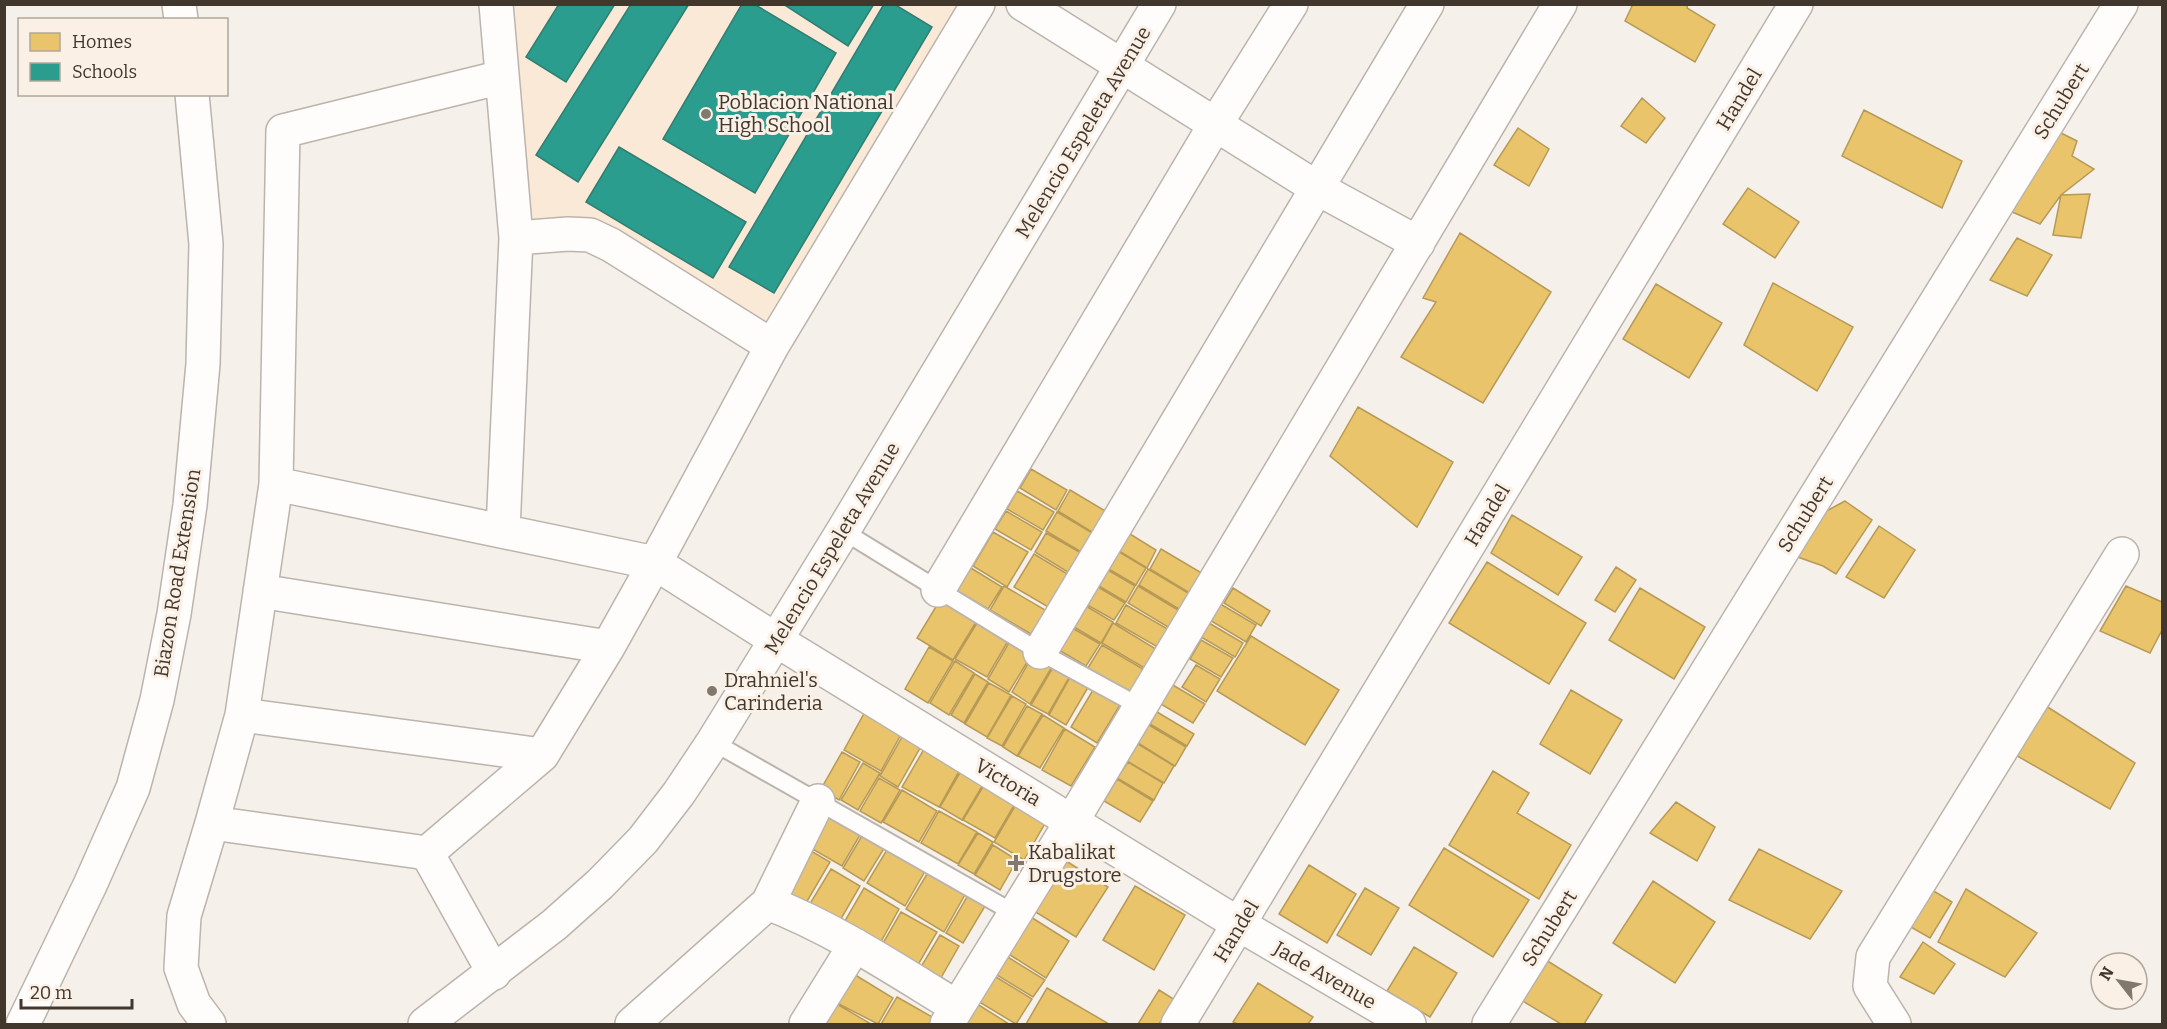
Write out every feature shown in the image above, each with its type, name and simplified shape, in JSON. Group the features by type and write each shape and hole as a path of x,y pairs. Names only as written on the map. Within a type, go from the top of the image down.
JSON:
{"street":[{"path":"496,4 516,238 503,530"},
{"path":"213,823 427,853 542,755 608,647 772,346 978,4"},
{"path":"1023,4 1317,188 1418,243"},
{"name":"Melencio Espeleta Avenue","path":"425,1024 554,925 600,884 642,840 679,793 843,531 1159,4"},
{"path":"938,590 1215,125 1269,43 1291,4"},
{"path":"1040,652 1427,4"},
{"path":"768,903 801,916 855,945 952,1016 1072,821 1560,4"},
{"name":"Handel","path":"1178,1024 1796,4"},
{"name":"Schubert","path":"1489,1024 2121,4"},
{"path":"209,1024 194,1004 181,968 184,916 213,823 242,715 276,484 283,131 502,77"},
{"name":"Biazon Road Extension","path":"23,1024 90,885 133,788 157,700 174,614 190,505 203,352 206,244 192,96"},
{"path":"516,238 568,234 590,236 611,245 772,346"},
{"path":"276,484 655,563"},
{"path":"1894,1024 1870,986 1873,957 2122,554"},
{"name":"Victoria","path":"655,563 776,640 1240,925"},
{"path":"260,591 608,647"},
{"path":"242,715 542,755"},
{"path":"633,1024 768,903 818,801"},
{"path":"427,853 494,973"},
{"name":"Jade Avenue","path":"1240,925 1409,1024"},
{"path":"806,1024 855,945"}],"lane":[{"path":"843,531 1040,652 1139,706"},
{"path":"713,742 1014,913"}],"shaded area":[{"name":"Poblacion National High School","path":"515,5 960,5 765,326 525,225"}],"building: Homes":[{"path":"1633,4 1688,4 1687,8 1715,25 1695,62 1625,21"},
{"path":"1642,98 1665,118 1646,143 1621,126"},
{"path":"1864,110 1962,161 1942,208 1842,156"},
{"path":"2049,127 2077,141 2072,156 2094,169 2061,195 2040,224 2010,211"},
{"path":"1518,128 1549,149 1529,186 1494,165"},
{"path":"1748,188 1799,222 1775,258 1723,224"},
{"path":"2090,194 2081,238 2053,235 2061,195"},
{"path":"1460,233 1551,292 1483,403 1401,357 1436,302 1423,298"},
{"path":"2017,238 2052,255 2027,296 1990,280"},
{"path":"1773,283 1853,327 1817,391 1744,345"},
{"path":"1656,284 1722,323 1689,378 1623,339"},
{"path":"1358,407 1453,462 1417,527 1330,456"},
{"path":"1031,469 1067,490 1056,510 1020,488"},
{"path":"1070,490 1112,515 1100,537 1058,511"},
{"path":"1017,491 1054,512 1043,530 1007,509"},
{"path":"1845,501 1872,520 1836,574 1823,566 1792,555 1808,521"},
{"path":"1006,511 1042,532 1031,550 995,529"},
{"path":"1057,512 1099,537 1088,556 1046,531"},
{"path":"1512,515 1582,557 1558,595 1491,553"},
{"path":"1117,526 1156,550 1147,568 1106,543"},
{"path":"1879,526 1915,550 1884,598 1846,577"},
{"path":"993,532 1028,552 1007,587 973,566"},
{"path":"1046,533 1088,557 1076,577 1035,552"},
{"path":"1106,544 1146,568 1136,585 1095,561"},
{"path":"1161,549 1205,575 1193,595 1150,569"},
{"path":"1034,554 1074,578 1055,611 1014,587"},
{"path":"1487,562 1586,623 1549,684 1449,623"},
{"path":"1096,563 1135,586 1126,602 1087,579"},
{"path":"966,565 1002,587 988,609 952,588"},
{"path":"1616,567 1636,580 1615,612 1595,600"},
{"path":"1148,569 1193,596 1184,612 1139,585"},
{"path":"1086,580 1125,603 1114,620 1075,598"},
{"path":"1004,586 1052,614 1038,638 990,610"},
{"path":"1138,586 1183,613 1173,630 1128,603"},
{"path":"2126,586 2162,602 2162,630 2150,653 2100,631"},
{"path":"1233,588 1270,611 1261,626 1224,603"},
{"path":"1640,588 1705,627 1674,679 1609,640"},
{"path":"1074,599 1113,622 1101,643 1062,620"},
{"path":"1212,599 1256,625 1246,642 1203,616"},
{"path":"940,600 976,622 953,660 917,638"},
{"path":"1126,605 1171,631 1161,649 1116,623"},
{"path":"1060,621 1100,644 1086,666 1047,643"},
{"path":"977,623 1008,641 987,677 955,659"},
{"path":"1113,623 1159,651 1148,670 1102,643"},
{"path":"1209,623 1243,643 1235,657 1201,637"},
{"path":"1251,636 1339,690 1305,745 1217,691"},
{"path":"1201,640 1233,658 1221,677 1190,659"},
{"path":"1010,641 1032,654 1009,692 988,679"},
{"path":"1102,645 1148,672 1131,698 1086,671"},
{"path":"929,647 953,661 928,703 905,689"},
{"path":"1034,653 1053,665 1030,704 1012,692"},
{"path":"955,661 974,673 949,715 930,703"},
{"path":"1055,664 1071,674 1048,714 1031,705"},
{"path":"1196,665 1220,679 1206,702 1182,687"},
{"path":"975,674 988,682 964,723 951,715"},
{"path":"1072,674 1090,684 1066,725 1049,715"},
{"path":"1161,678 1205,704 1193,723 1149,697"},
{"path":"989,683 1011,695 987,737 965,724"},
{"path":"1093,690 1120,705 1097,743 1071,727"},
{"path":"1571,690 1622,720 1590,774 1540,744"},
{"path":"1012,696 1026,704 1002,746 987,738"},
{"path":"2043,704 2135,763 2110,809 2012,753"},
{"path":"1027,706 1042,714 1017,756 1003,747"},
{"path":"867,708 904,729 881,771 844,750"},
{"path":"1157,712 1194,734 1187,746 1150,724"},
{"path":"1043,715 1064,728 1040,768 1018,756"},
{"path":"1149,725 1186,747 1175,766 1138,743"},
{"path":"1065,729 1095,747 1071,786 1042,770"},
{"path":"906,730 924,741 898,787 880,776"},
{"path":"927,744 963,764 939,807 902,787"},
{"path":"1138,744 1174,766 1164,783 1127,761"},
{"path":"842,752 860,762 839,800 821,789"},
{"path":"1128,762 1163,783 1154,800 1117,778"},
{"path":"863,763 880,773 858,810 841,800"},
{"path":"965,764 987,778 962,820 940,807"},
{"path":"1493,771 1529,793 1517,813 1571,845 1539,899 1449,845"},
{"path":"989,777 1020,795 995,838 963,820"},
{"path":"879,778 900,790 881,823 860,811"},
{"path":"1117,779 1153,801 1140,822 1104,801"},
{"path":"902,790 937,811 919,842 883,822"},
{"path":"1021,796 1051,813 1024,860 994,842"},
{"path":"1676,802 1715,827 1697,861 1650,833"},
{"path":"824,805 864,828 842,866 802,843"},
{"path":"939,811 977,832 958,864 921,843"},
{"path":"866,829 888,842 864,881 843,868"},
{"path":"978,833 993,842 974,874 958,865"},
{"path":"891,843 928,866 905,906 867,883"},
{"path":"799,844 830,862 802,910 771,892"},
{"path":"993,845 1017,860 1000,890 975,875"},
{"path":"1444,848 1529,900 1493,957 1409,905"},
{"path":"1759,849 1842,891 1810,939 1729,900"},
{"path":"1066,861 1108,887 1076,937 1034,911"},
{"path":"1309,865 1356,894 1327,943 1279,914"},
{"path":"831,869 860,886 838,924 808,907"},
{"path":"930,869 967,891 944,932 906,909"},
{"path":"1653,881 1715,922 1675,983 1613,943"},
{"path":"1135,886 1185,915 1154,970 1103,940"},
{"path":"1927,887 1952,902 1930,938 1902,922"},
{"path":"864,888 899,909 878,947 842,926"},
{"path":"1365,888 1399,908 1371,955 1337,935"},
{"path":"1966,889 2037,933 2005,977 1938,942"},
{"path":"971,890 988,901 963,943 946,933"},
{"path":"901,912 937,932 915,970 879,950"},
{"path":"1026,914 1069,941 1046,978 1004,951"},
{"path":"940,935 959,946 938,983 918,972"},
{"path":"1923,942 1955,964 1934,994 1900,977"},
{"path":"1414,947 1457,973 1430,1017 1387,991"},
{"path":"1003,954 1045,980 1033,997 992,972"},
{"path":"1546,960 1602,995 1584,1024 1561,1024 1521,1000"},
{"path":"852,973 893,998 878,1024 835,1002"},
{"path":"991,974 1032,999 1016,1024 976,1000"},
{"path":"1258,983 1313,1017 1308,1024 1238,1024 1233,1022"},
{"path":"1047,988 1109,1024 1026,1024"},
{"path":"1159,990 1175,1000 1159,1024 1138,1024"},
{"path":"897,997 934,1018 931,1024 881,1024"},
{"path":"830,1000 871,1024 828,1024 818,1019"},
{"path":"974,1002 1009,1024 961,1024"}],"building: Schools":[{"path":"559,4 615,4 566,82 526,57"},
{"path":"631,4 689,4 578,182 536,155"},
{"path":"742,4 754,4 836,53 755,193 663,139"},
{"path":"783,4 874,4 848,46"},
{"path":"884,4 894,4 932,27 774,293 729,267"},
{"path":"619,147 746,222 713,278 586,202"}],"place":[{"name":"Poblacion National High School","path":"706,114"},
{"name":"Drahniel's Carinderia","path":"712,691"},
{"name":"Kabalikat Drugstore","path":"1016,863"}]}
